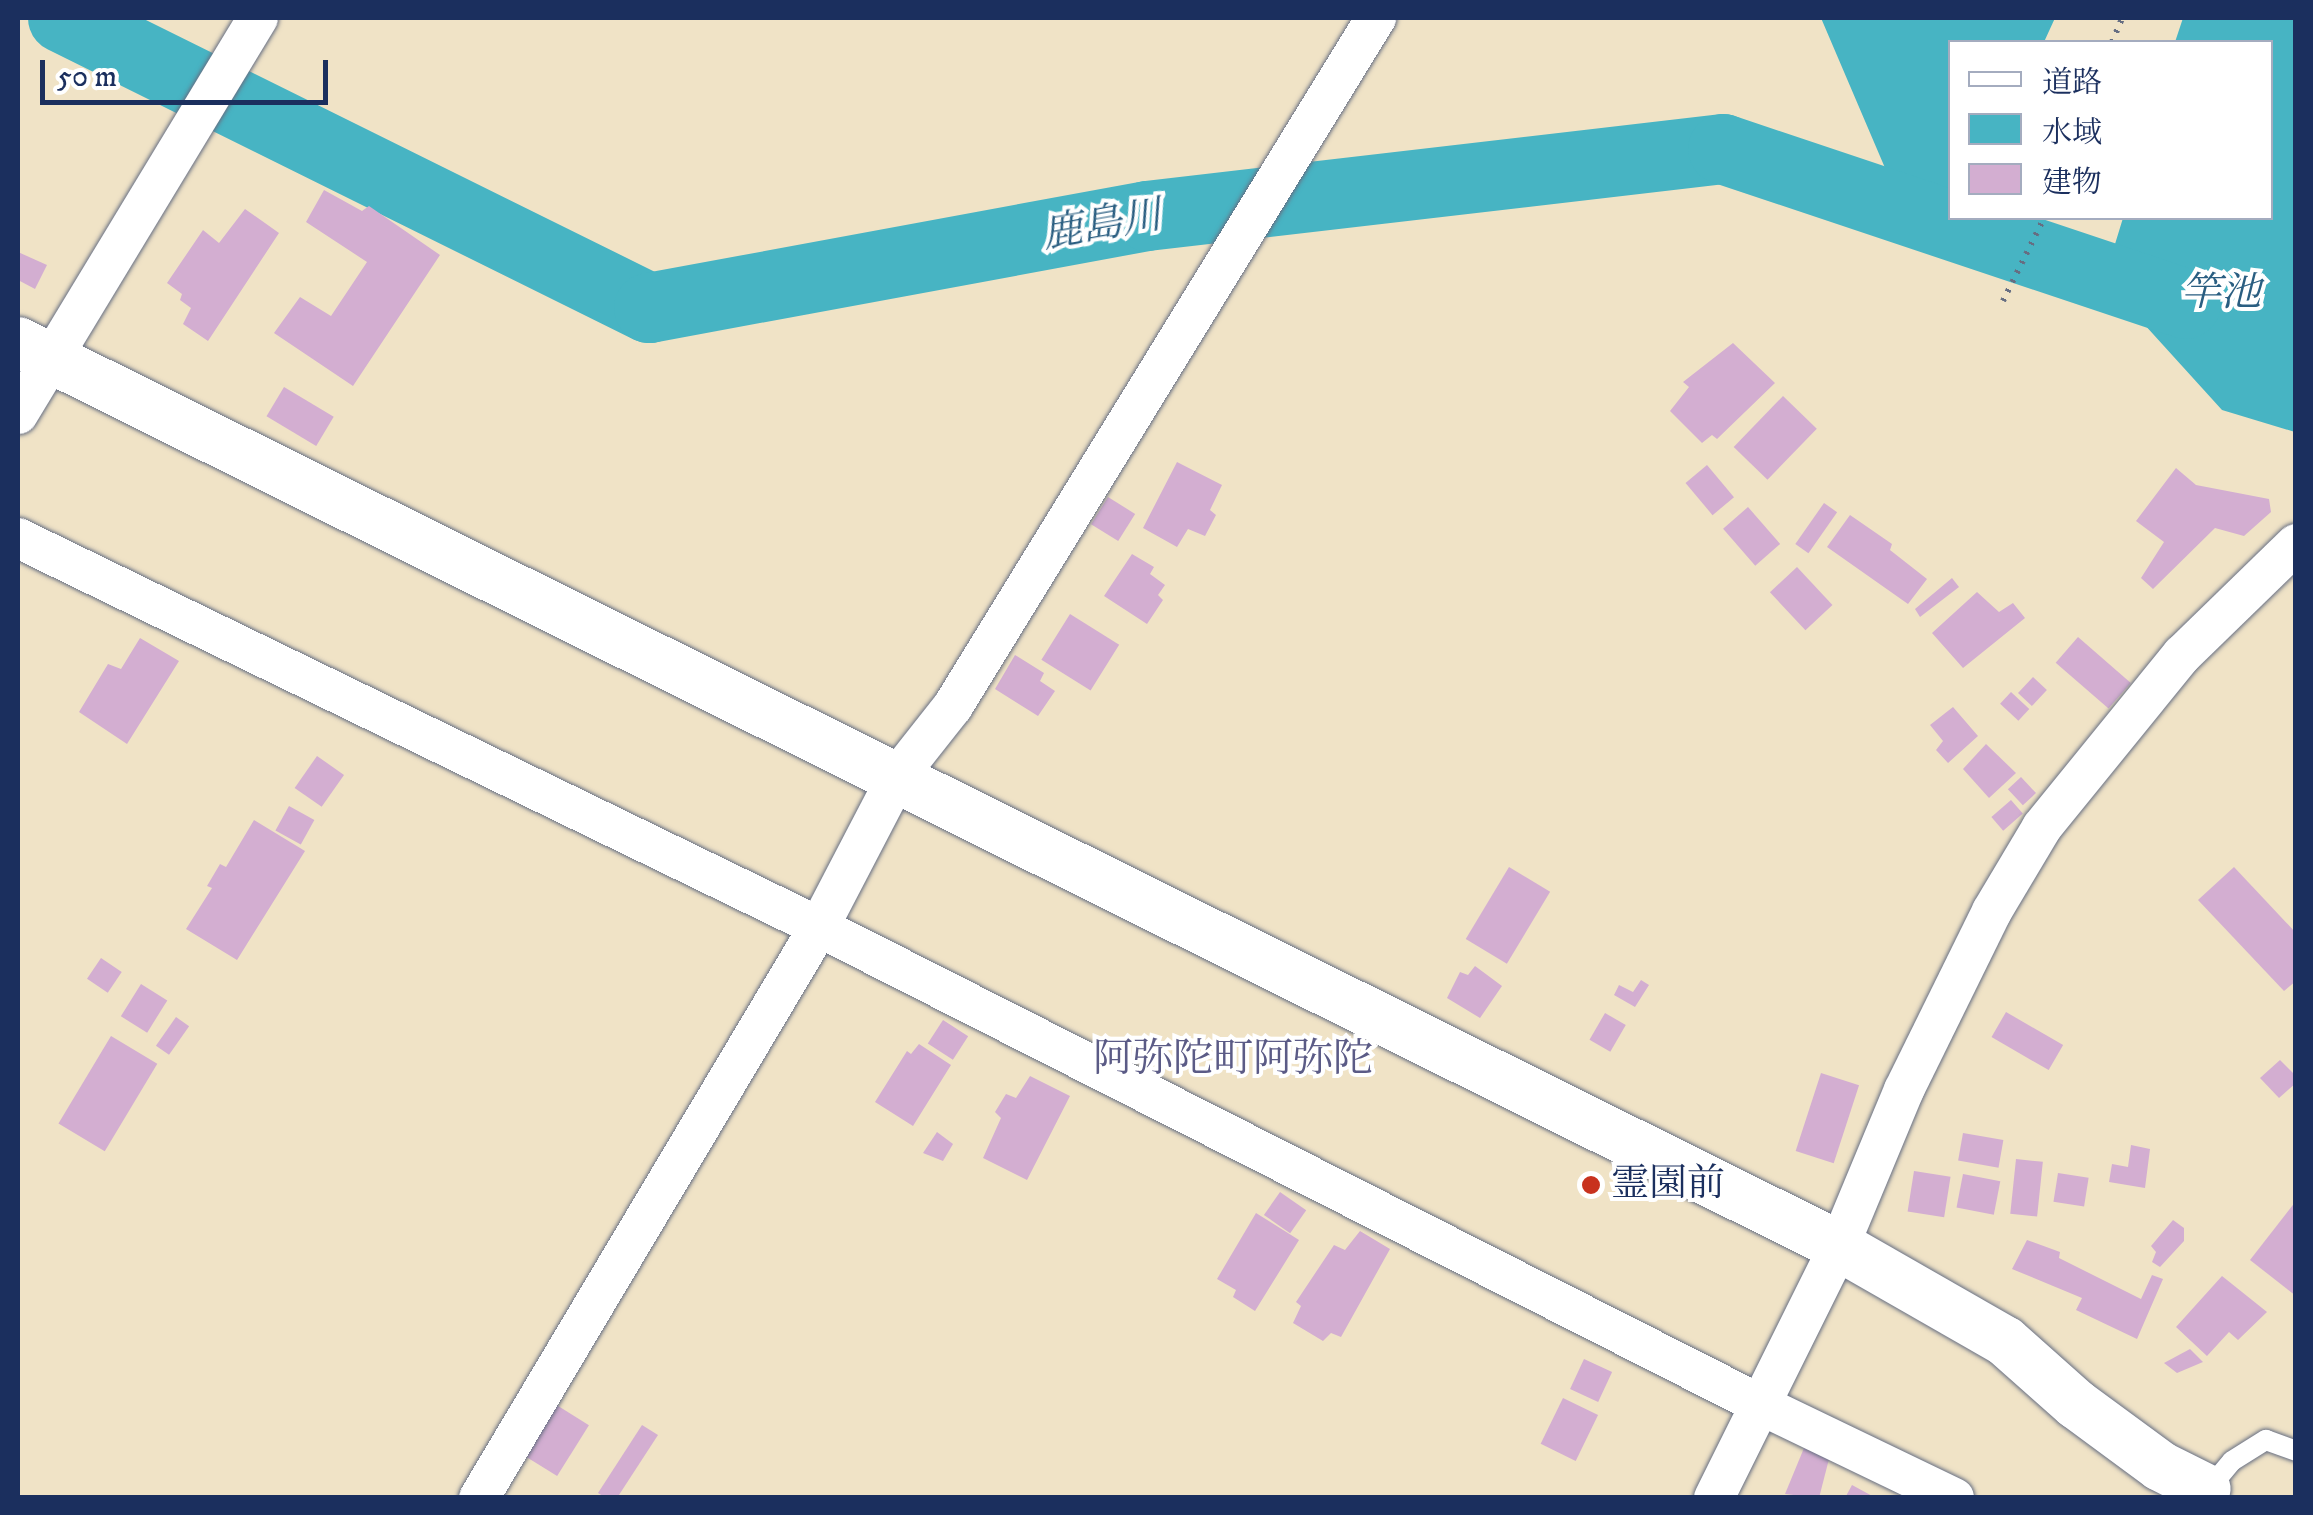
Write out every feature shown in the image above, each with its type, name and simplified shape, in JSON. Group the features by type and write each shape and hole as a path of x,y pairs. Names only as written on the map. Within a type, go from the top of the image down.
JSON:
{"street":[{"path":"18,414 34,350 258,18"},
{"path":"479,1498 819,927 898,777 953,706 1376,18"},
{"path":"34,350 1839,1246 2005,1340 2076,1404 2160,1466 2205,1493"},
{"path":"18,538 819,927 1764,1406 1954,1498"},
{"path":"1714,1498 1764,1406 1839,1246 1904,1090 1992,911 2042,828 2182,655 2296,544"}],"lane":[{"path":"2205,1493 2232,1461 2266,1440 2296,1451"}],"path":[{"path":"2002,300 2043,220"}],"water":[{"path":"1821,18 2055,18 2045,40 1948,40 1948,211 1897,196"},
{"name":"竿池","path":"2183,18 2295,18 2295,432 2222,410 2104,280 2122,220 2273,220 2273,40 2176,40"}],"building":[{"path":"324,190 362,211 369,206 440,255 353,386 274,333 300,297 331,316 367,262 306,222"},
{"path":"245,209 279,233 208,341 183,324 191,308 180,300 182,294 167,283 203,230 219,243"},
{"path":"18,252 47,265 35,289 18,280"},
{"path":"1733,343 1775,383 1717,439 1712,435 1702,443 1670,411 1689,387 1683,382"},
{"path":"284,387 334,417 316,446 266,416"},
{"path":"1783,396 1817,429 1767,480 1734,447"},
{"path":"1177,462 1222,485 1210,510 1216,515 1205,536 1188,529 1177,547 1143,528"},
{"path":"1707,465 1734,497 1713,515 1686,483"},
{"path":"2176,468 2196,485 2269,499 2271,512 2244,536 2215,528 2153,589 2141,578 2164,542 2136,521"},
{"path":"1108,497 1135,514 1118,541 1091,524"},
{"path":"1824,503 1837,512 1808,553 1795,544"},
{"path":"1748,507 1780,544 1755,566 1723,529"},
{"path":"1850,515 1892,544 1890,550 1927,579 1908,604 1827,547"},
{"path":"1132,554 1154,567 1150,574 1165,585 1158,595 1163,600 1147,624 1104,596"},
{"path":"1797,567 1832,605 1805,630 1770,592"},
{"path":"1952,578 1959,587 1920,617 1915,609"},
{"path":"1977,592 1999,612 2013,603 2025,618 1963,668 1932,633"},
{"path":"1070,614 1119,645 1091,691 1041,660"},
{"path":"2078,637 2131,683 2109,709 2056,663"},
{"path":"140,638 179,661 127,744 79,712 108,664 121,669"},
{"path":"1015,655 1044,673 1040,681 1055,691 1038,716 995,689"},
{"path":"2033,677 2047,690 2032,706 2018,693"},
{"path":"2011,692 2029,709 2018,721 2000,704"},
{"path":"1953,707 1978,736 1948,763 1936,750 1943,741 1930,725"},
{"path":"1986,744 2016,773 1989,798 1963,769"},
{"path":"317,756 344,775 322,807 295,788"},
{"path":"2021,777 2036,793 2023,805 2008,789"},
{"path":"2011,800 2023,814 2003,831 1991,817"},
{"path":"289,806 314,820 301,845 275,830"},
{"path":"254,820 305,851 237,960 186,929 212,888 207,886 220,864 226,867"},
{"path":"1509,867 1550,892 1507,964 1466,939"},
{"path":"2234,867 2296,933 2296,981 2284,991 2198,900"},
{"path":"101,958 122,972 108,993 87,979"},
{"path":"1475,966 1502,986 1480,1018 1447,998 1460,972 1468,975"},
{"path":"1641,980 1649,985 1635,1007 1614,995 1619,985 1633,992"},
{"path":"141,984 167,1000 147,1033 121,1016"},
{"path":"2006,1012 2063,1045 2049,1070 1992,1037"},
{"path":"1605,1013 1626,1025 1610,1052 1590,1040"},
{"path":"176,1017 189,1026 169,1055 156,1046"},
{"path":"943,1020 968,1036 953,1060 928,1043"},
{"path":"111,1036 157,1064 105,1151 58,1123"},
{"path":"919,1044 951,1065 913,1126 875,1102 907,1051 911,1054"},
{"path":"2280,1060 2296,1076 2296,1083 2279,1098 2260,1078"},
{"path":"1821,1073 1859,1085 1834,1163 1796,1151"},
{"path":"1030,1076 1070,1096 1027,1180 983,1158 1001,1118 995,1112 1006,1094 1016,1098"},
{"path":"937,1132 953,1144 943,1161 923,1153"},
{"path":"1963,1133 2003,1140 1999,1168 1958,1161"},
{"path":"2131,1145 2150,1149 2145,1188 2109,1182 2112,1164 2128,1167"},
{"path":"2016,1159 2043,1162 2037,1217 2010,1214"},
{"path":"1914,1171 1951,1177 1944,1217 1908,1211"},
{"path":"2058,1173 2089,1178 2084,1206 2053,1202"},
{"path":"1963,1174 2000,1181 1994,1215 1957,1207"},
{"path":"1280,1192 1306,1210 1290,1233 1264,1215"},
{"path":"2296,1201 2296,1296 2250,1260"},
{"path":"1256,1213 1299,1240 1255,1311 1233,1297 1236,1290 1217,1279"},
{"path":"2173,1220 2184,1228 2184,1241 2160,1267 2152,1262 2156,1252 2151,1246"},
{"path":"1360,1231 1390,1249 1341,1337 1331,1333 1323,1341 1293,1323 1301,1306 1296,1302 1334,1245 1345,1250"},
{"path":"2027,1240 2060,1252 2059,1258 2141,1299 2152,1275 2163,1279 2137,1339 2076,1310 2082,1298 2012,1269"},
{"path":"2222,1276 2267,1312 2238,1340 2229,1332 2207,1356 2176,1327"},
{"path":"2190,1349 2203,1362 2177,1373 2164,1363"},
{"path":"1584,1359 1612,1372 1598,1402 1570,1389"},
{"path":"1563,1398 1598,1415 1576,1461 1541,1444"},
{"path":"555,1404 589,1425 557,1476 523,1455"},
{"path":"642,1425 658,1435 617,1498 606,1498 598,1493"},
{"path":"1804,1448 1829,1459 1819,1498 1785,1494"},
{"path":"1852,1485 1876,1498 1845,1498"}],"waterway":[{"name":"鹿島川","path":"63,18 649,308 1147,216 1723,149 2186,304"}],"place":[{"name":"霊園前","path":"1591,1185"}],"district":[{"name":"阿弥陀町阿弥陀","path":"1233,1060"}]}
